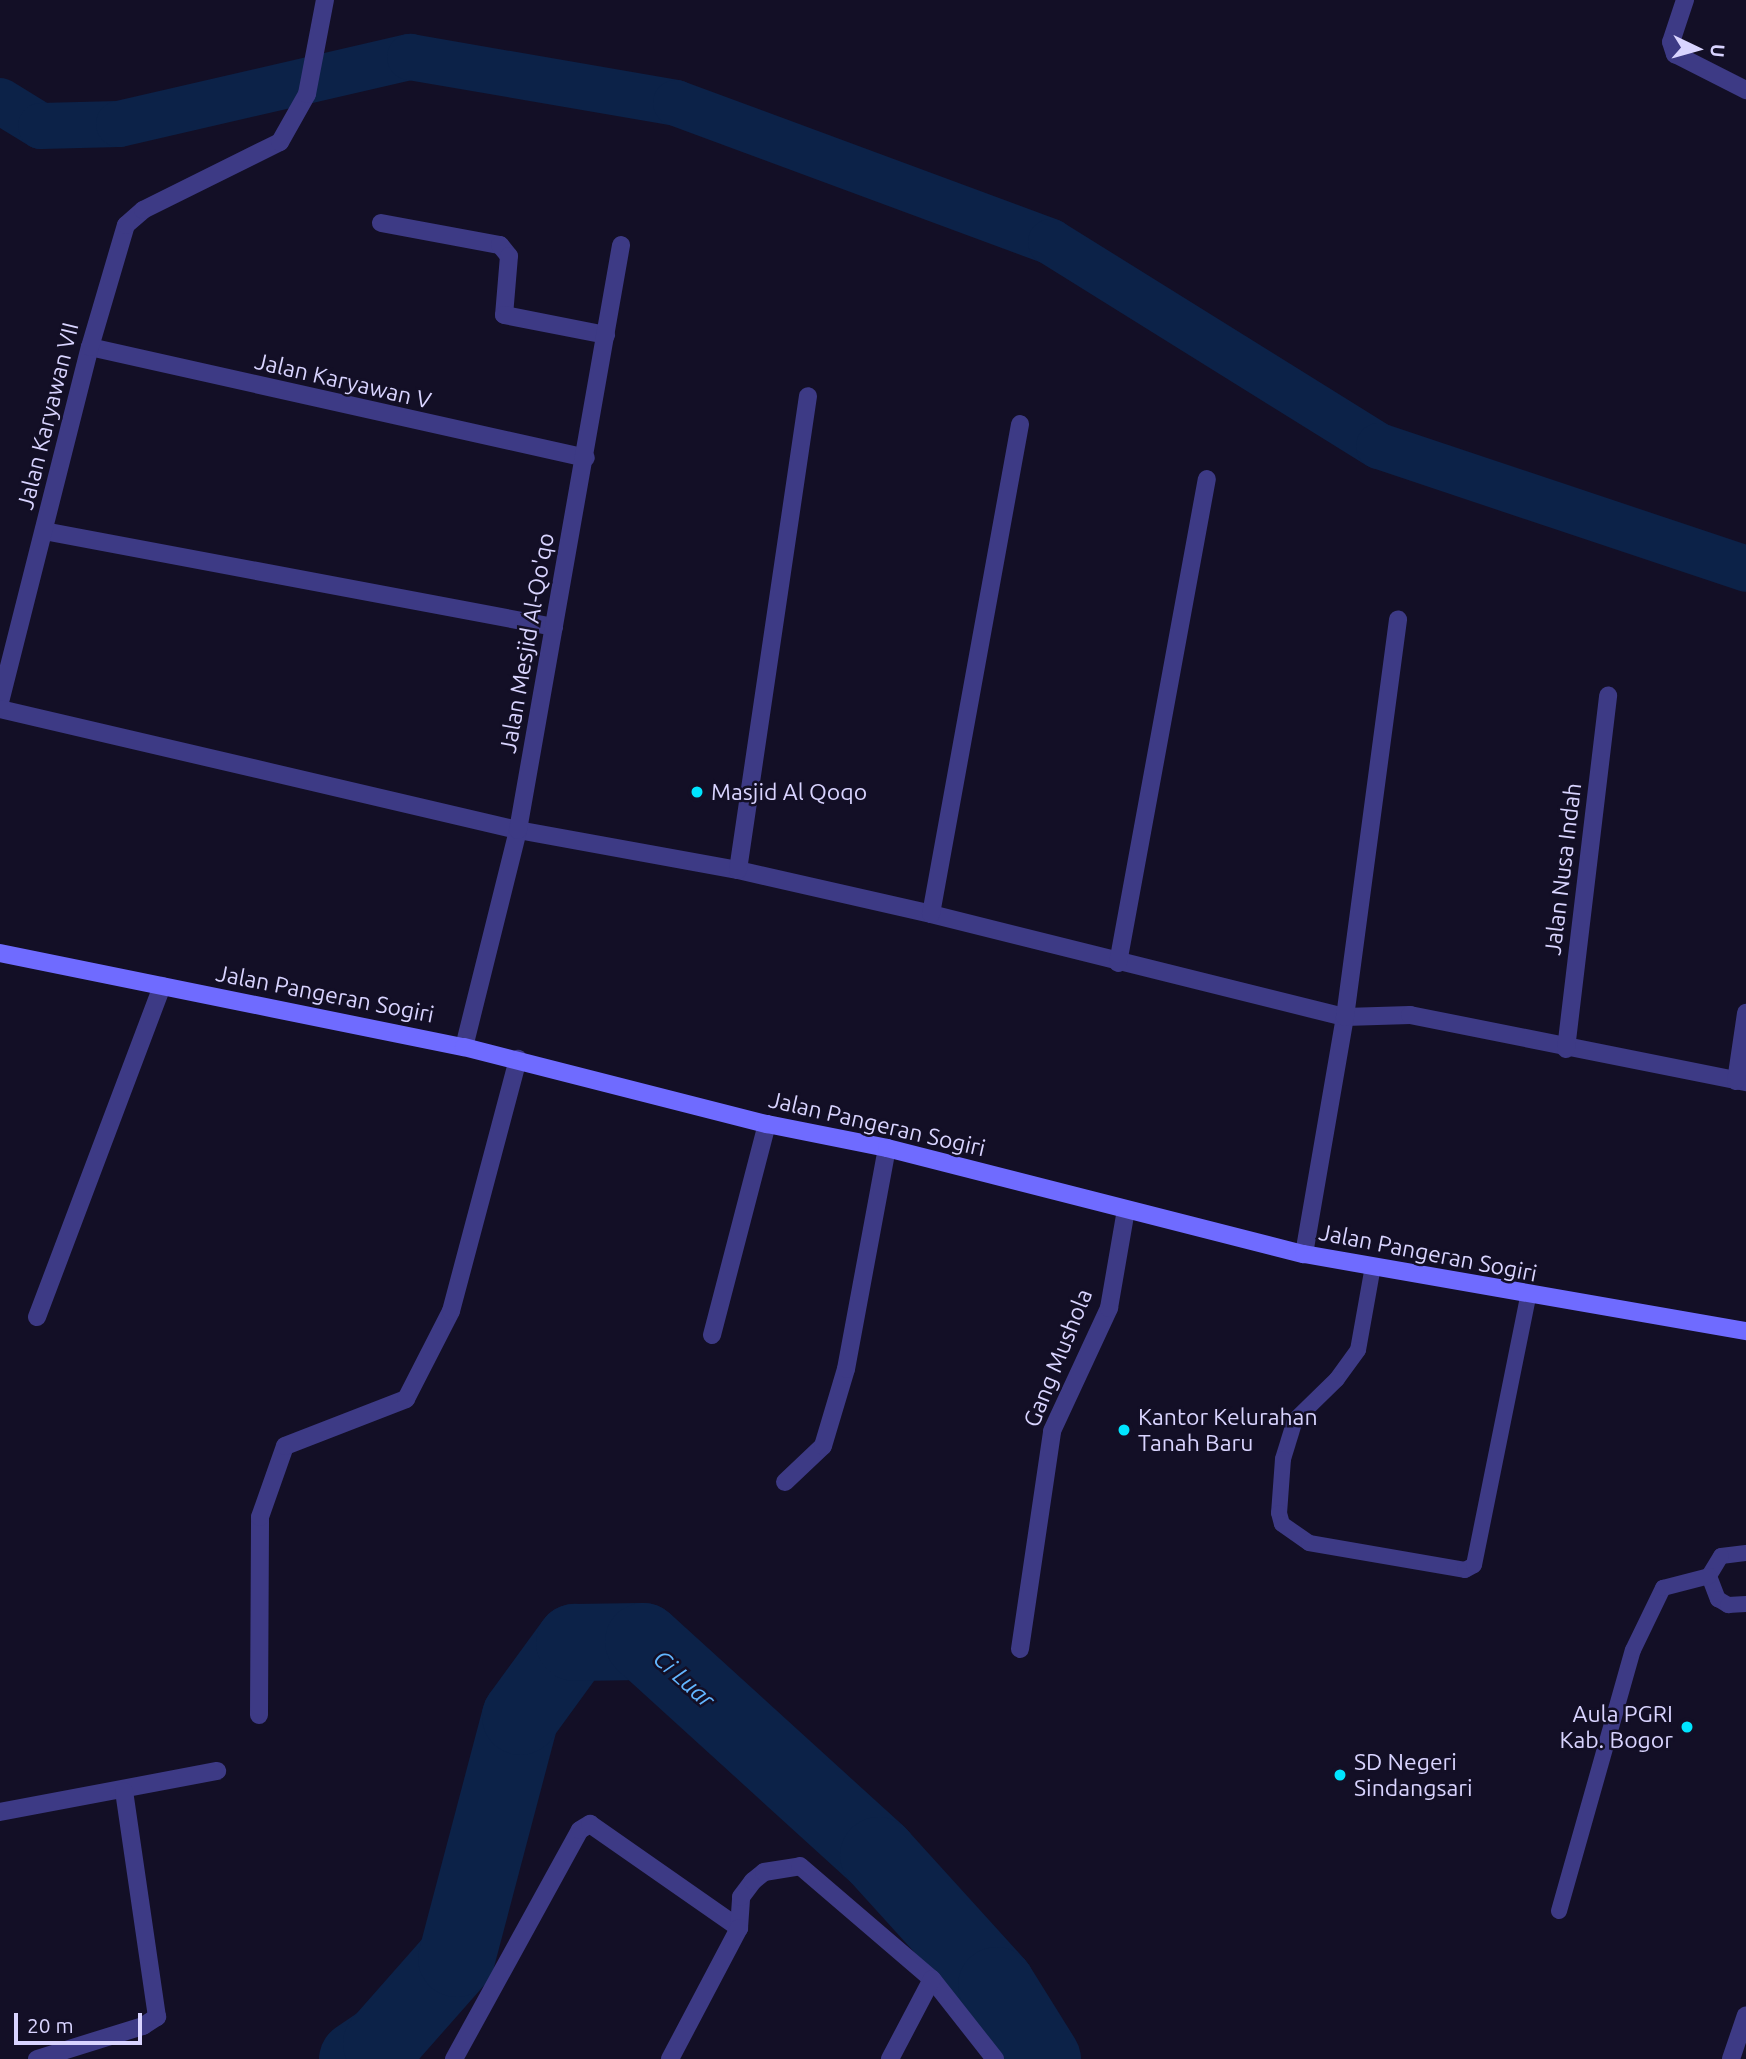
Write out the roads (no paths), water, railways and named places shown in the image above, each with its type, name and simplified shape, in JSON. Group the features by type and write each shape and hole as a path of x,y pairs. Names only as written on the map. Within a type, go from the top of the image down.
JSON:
{"street":[{"name":"Jalan Karyawan VII","path":"0,702 90,347 126,225 143,210 280,142 307,94 325,0"},
{"path":"1685,0 1671,42 1675,54 1746,90"},
{"path":"381,223 500,245 509,256 504,314 606,335"},
{"name":"Jalan Mesjid Al-Qo'qo","path":"464,1047 518,830 586,458 621,245"},
{"name":"Jalan Karyawan V","path":"90,347 586,458"},
{"path":"738,870 808,397"},
{"path":"931,914 1020,424"},
{"path":"1118,963 1207,479"},
{"path":"44,531 554,627"},
{"path":"1304,1254 1345,1017 1398,620"},
{"name":"Jalan Nusa Indah","path":"1566,1049 1608,695"},
{"path":"0,709 518,830 738,870 931,914 1118,963 1345,1017 1410,1014 1566,1049 1741,1082 1746,1013"},
{"name":"Jalan Pangeran Sogiri","path":"0,953 518,1059 767,1124 887,1147 1304,1254 1528,1297 1746,1331"},
{"path":"37,1317 162,985"},
{"path":"259,1715 260,1517 285,1446 406,1399 452,1311 518,1059"},
{"path":"712,1335 767,1124"},
{"path":"785,1482 823,1446 846,1369 887,1147"},
{"name":"Gang Mushola","path":"1020,1649 1052,1431 1109,1308 1126,1210"},
{"path":"0,1811 124,1791 217,1771"},
{"path":"37,2059 143,2026 157,2017 124,1791"},
{"path":"454,2059 580,1830 587,1824 739,1928"},
{"path":"670,2059 739,1928 741,1897 764,1872 800,1866 932,1979 995,2059"},
{"path":"890,2059 932,1979"},
{"path":"1731,2059 1746,2015"}],"lane":[{"path":"1373,1266 1358,1350 1337,1379 1295,1420 1283,1459 1279,1513 1282,1524 1309,1544 1465,1570 1474,1565 1528,1297"},
{"path":"1559,1912 1633,1650 1663,1588 1709,1576 1721,1556 1746,1551"},
{"path":"1709,1576 1718,1599 1728,1605 1746,1604"}],"waterway":[{"path":"0,101 41,126 119,124 410,57 676,103 1051,242 1379,446 1746,569"},
{"name":"Ci Luar","path":"357,2059 381,2043 456,1958 520,1716 574,1642 643,1641 878,1855 996,1985 1042,2059"}],"place":[{"name":"Masjid Al Qoqo","path":"697,792"},
{"name":"Kantor Kelurahan Tanah Baru","path":"1124,1430"},
{"name":"Aula PGRI Kab. Bogor","path":"1687,1727"},
{"name":"SD Negeri Sindangsari","path":"1340,1775"}]}
